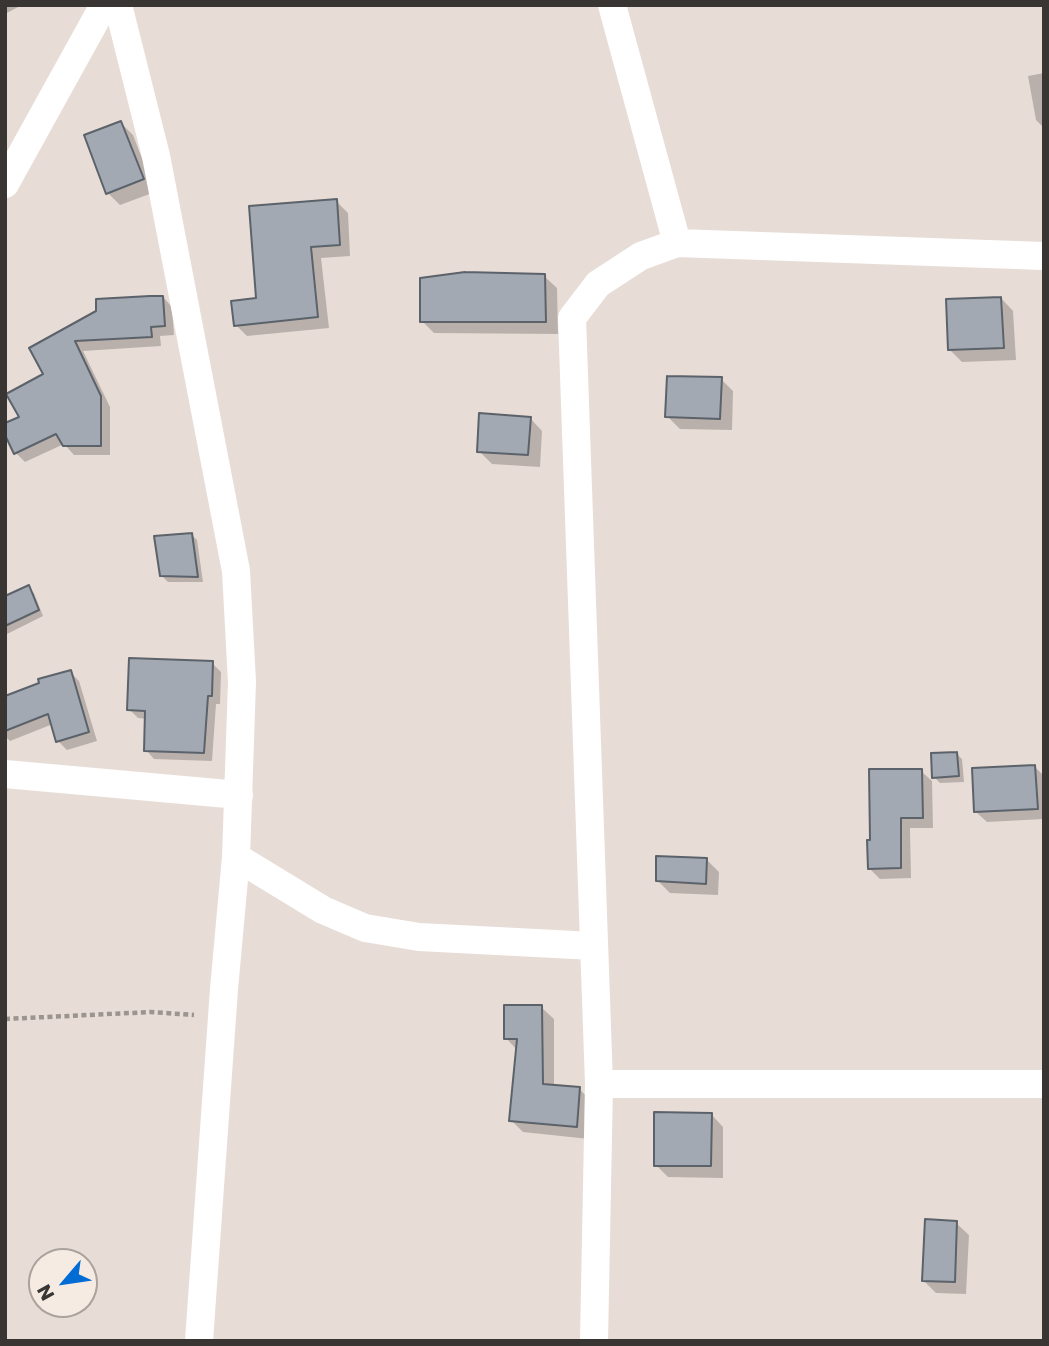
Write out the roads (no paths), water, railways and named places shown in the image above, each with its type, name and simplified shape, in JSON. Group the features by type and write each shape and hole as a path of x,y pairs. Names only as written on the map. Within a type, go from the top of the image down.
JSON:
{"street":[{"path":"5,184 104,5"},
{"path":"118,5 156,156 236,571 242,682 239,794 199,1341"},
{"path":"612,5 677,243"},
{"path":"594,1341 599,1084 572,318 598,284 641,256 677,243 1044,256"},
{"path":"5,775 239,794"},
{"path":"236,856 323,910 365,928 419,937 593,946"},
{"path":"599,1084 1044,1084"}]}
